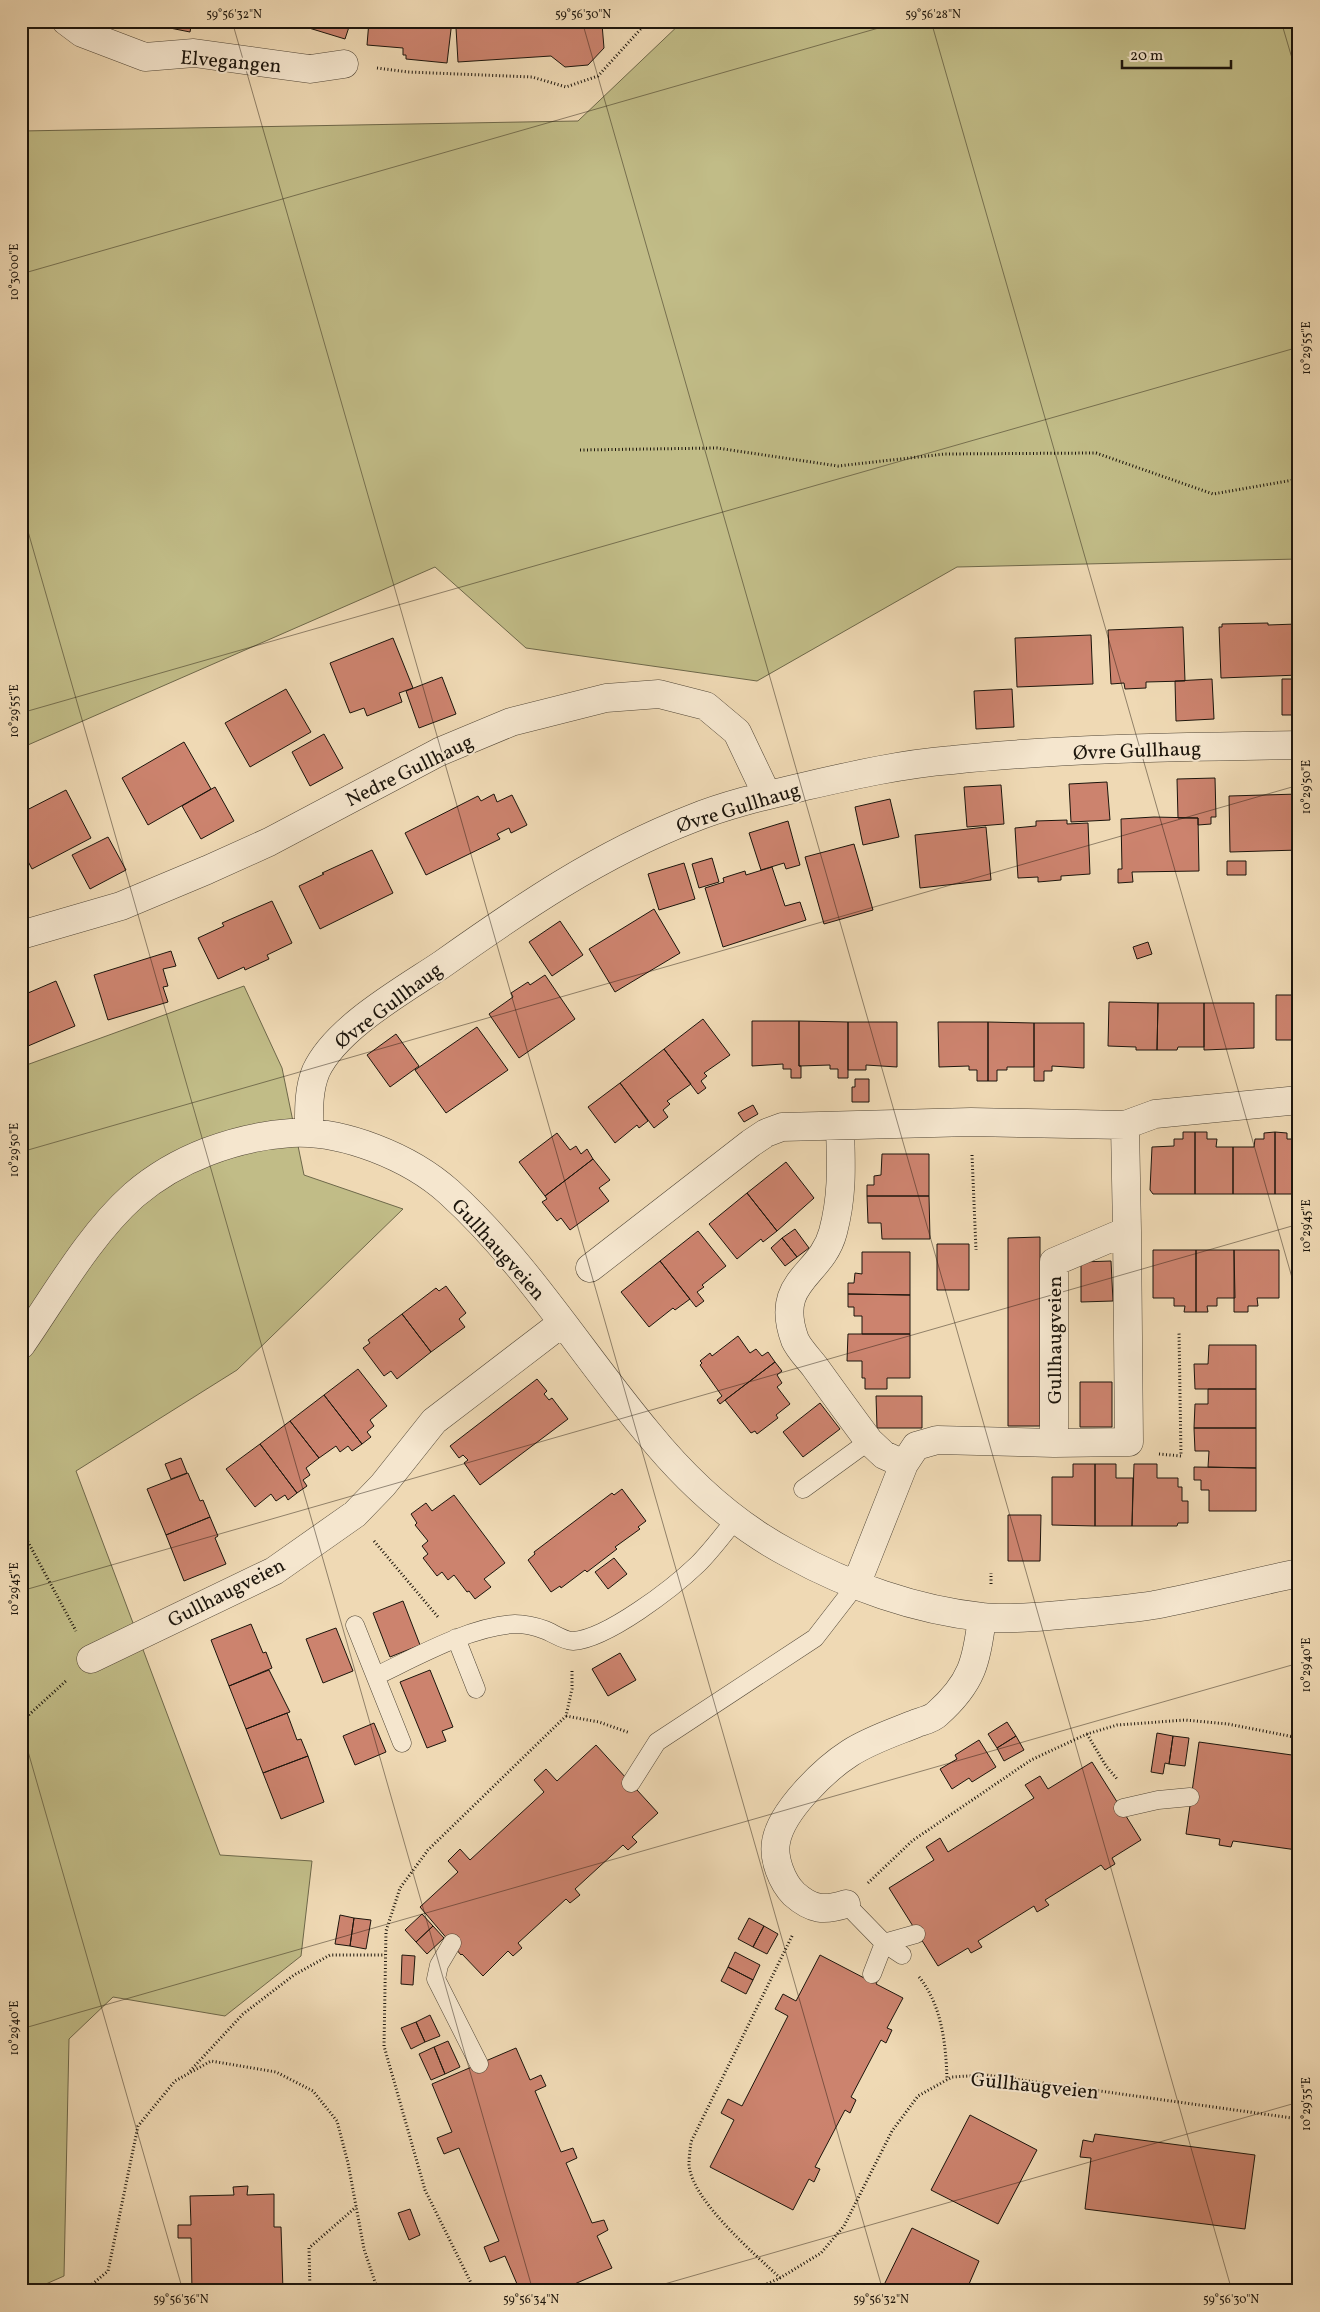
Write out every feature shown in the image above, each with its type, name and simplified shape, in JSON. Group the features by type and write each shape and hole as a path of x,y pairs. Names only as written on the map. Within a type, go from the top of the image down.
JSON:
{"street":[{"name":"Elvegangen","path":"66,21 82,33 145,57 194,53 310,69 344,64"},
{"name":"Nedre Gullhaug","path":"21,935 121,906 207,870 269,842 439,752 511,722 606,698 659,694 706,706 737,732 767,795"},
{"name":"Øvre Gullhaug","path":"309,1132 309,1101 315,1073 327,1051 358,1023 488,931 588,868 643,839 693,818 767,795 867,772 951,760 1134,749 1299,744"},
{"path":"590,1268 751,1143 782,1127 971,1122 1125,1125 1155,1114 1299,1100"},
{"path":"856,1585 904,1464 916,1446 937,1440 1054,1443 1129,1442 1125,1125"},
{"path":"840,1126 842,1187 833,1234 820,1260 802,1277 792,1295 790,1314 795,1341 869,1441 884,1455 904,1464"},
{"name":"Gullhaugveien","path":"21,1345 94,1239 132,1197 157,1177 184,1162 226,1145 270,1135 309,1132 354,1141 402,1160 446,1190 488,1232 650,1436 735,1520 790,1555 856,1585 924,1606 982,1617 1044,1616 1135,1607 1299,1573"},
{"name":"Gullhaugveien","path":"1054,1443 1054,1262 1127,1231"},
{"name":"Gullhaugveien","path":"91,1659 274,1570 355,1514 383,1485 434,1421 562,1323"},
{"path":"846,1904 827,1910 804,1904 787,1887 778,1866 776,1842 786,1816 813,1784 851,1752 936,1716 965,1685 978,1650 982,1617"}],"lane":[{"path":"803,1489 869,1441"},
{"path":"376,1676 456,1638 515,1624 543,1629 571,1641 589,1637 611,1628 664,1593 698,1564 735,1520"},
{"path":"631,1783 657,1742 814,1638 856,1585"},
{"path":"355,1625 402,1743"},
{"path":"456,1638 476,1689"},
{"path":"1123,1808 1158,1800 1190,1798"},
{"path":"846,1904 884,1943 902,1955"},
{"path":"884,1943 916,1934"},
{"path":"452,1943 439,1965 436,1979 479,2064"},
{"path":"872,1974 884,1943"}],"path":[{"path":"344,64 408,72 532,77 566,87 598,76 648,21"},
{"path":"580,450 717,448 838,466 945,454 1096,453 1213,494 1299,479"},
{"path":"971,1122 976,1250"},
{"path":"1129,1442 1144,1453 1181,1456 1179,1332"},
{"path":"355,1514 382,1552 456,1638"},
{"path":"21,1529 91,1659 21,1722"},
{"path":"566,1716 599,1722 657,1742"},
{"path":"846,1904 912,1841 1031,1760 1087,1734 1117,1725 1185,1720 1228,1724 1299,1738"},
{"path":"1087,1734 1114,1776 1122,1783 1152,1793 1158,1800"},
{"path":"780,2278 729,2230 698,2190 689,2167 691,2142 788,1947 804,1904"},
{"path":"188,2074 243,2014 294,1975 330,1955 385,1955"},
{"path":"929,1989 946,2049 947,2080"},
{"path":"84,2291 108,2271 138,2126 175,2081 211,2061 276,2072 313,2091 337,2121 348,2162 364,2249 378,2291"},
{"name":"Gullhaugveien","path":"751,2291 780,2278 821,2253 844,2226 892,2131 918,2096 952,2077 986,2075 1299,2119"},
{"path":"310,2291 309,2248 356,2207"}],"shaded area":[{"path":"683,21 1299,21 1299,559 957,567 757,681 526,648 435,567 21,748 21,131 578,121"},
{"path":"244,986 282,1068 304,1175 403,1209 237,1370 76,1471 220,1855 312,1861 301,1956 225,2016 113,1997 69,2039 64,2276 30,2291 21,2291 21,1067"}],"building":[{"path":"172,21 192,21 190,32 170,28"},
{"path":"286,21 351,21 345,39"},
{"path":"369,21 452,21 447,63 406,59 406,55 403,55 403,48 367,45"},
{"path":"550,21 599,21 602,24 604,48 588,65 565,67 551,56 458,62 456,28"},
{"path":"1268,623 1268,625 1297,624 1299,675 1221,678 1219,627 1222,627 1222,624"},
{"path":"1183,627 1185,681 1146,682 1146,688 1125,689 1124,683 1111,684 1108,630"},
{"path":"1091,635 1093,684 1017,687 1015,638"},
{"path":"393,638 413,688 399,693 402,702 367,716 364,708 350,713 330,663"},
{"path":"442,677 456,714 419,728 406,691"},
{"path":"1212,679 1214,719 1176,721 1175,681"},
{"path":"1282,679 1299,679 1299,715 1282,715"},
{"path":"286,689 311,732 250,767 225,723"},
{"path":"1012,689 1014,727 976,729 974,691"},
{"path":"324,734 343,768 310,786 292,752"},
{"path":"184,742 211,789 148,825 122,778"},
{"path":"1215,778 1216,817 1211,817 1211,824 1198,825 1198,818 1178,818 1177,779"},
{"path":"1107,782 1110,820 1071,822 1069,784"},
{"path":"1001,785 1004,824 967,827 964,787"},
{"path":"215,787 234,821 201,839 182,806"},
{"path":"66,790 91,838 32,869 21,848 21,813"},
{"path":"494,794 497,802 512,795 527,825 511,833 509,828 497,834 500,839 426,875 405,833 478,796 481,801"},
{"path":"1299,794 1299,850 1230,852 1229,796"},
{"path":"890,799 899,837 863,845 855,807"},
{"path":"1154,817 1198,818 1199,871 1132,872 1133,882 1118,883 1118,869 1122,869 1121,819"},
{"path":"1067,820 1067,824 1088,823 1090,874 1061,876 1061,880 1038,882 1038,877 1018,878 1015,828 1036,826 1036,821"},
{"path":"788,821 800,865 786,869 784,863 761,870 749,833"},
{"path":"986,827 991,880 920,888 915,835"},
{"path":"108,837 126,870 90,889 72,855"},
{"path":"854,844 873,910 824,924 805,857"},
{"path":"372,850 393,893 320,929 299,886"},
{"path":"712,858 719,882 699,888 692,864"},
{"path":"1227,861 1246,861 1246,875 1227,875"},
{"path":"684,863 695,899 659,910 648,874"},
{"path":"772,867 785,906 800,902 806,920 723,947 705,888 724,882 723,878 745,871 746,875"},
{"path":"272,901 292,943 267,955 269,959 245,970 244,967 218,979 198,938 224,926 222,923"},
{"path":"654,909 680,953 615,992 589,949"},
{"path":"560,921 583,955 552,976 529,942"},
{"path":"1148,942 1152,954 1137,959 1133,947"},
{"path":"171,951 176,966 163,969 168,986 163,987 168,1002 108,1020 94,975"},
{"path":"545,975 575,1019 519,1058 489,1014 513,997 511,993 528,982 530,985"},
{"path":"56,981 75,1026 21,1049 21,996"},
{"path":"1276,995 1299,995 1299,1040 1276,1040"},
{"path":"1109,1002 1158,1003 1157,1050 1136,1050 1136,1047 1108,1046"},
{"path":"1158,1003 1204,1003 1204,1047 1178,1047 1177,1050 1157,1050"},
{"path":"1204,1003 1254,1003 1254,1048 1204,1050"},
{"path":"703,1019 730,1055 704,1073 707,1076 701,1081 706,1088 698,1094 664,1049"},
{"path":"752,1021 799,1021 799,1066 801,1066 801,1078 791,1078 791,1069 783,1069 783,1064 752,1066"},
{"path":"799,1021 848,1022 848,1078 838,1078 838,1069 830,1069 830,1065 799,1066"},
{"path":"848,1022 897,1022 897,1067 866,1065 866,1070 848,1070"},
{"path":"938,1022 988,1022 988,1081 977,1081 977,1070 969,1070 969,1066 939,1067"},
{"path":"988,1022 1034,1023 1034,1067 1007,1067 1007,1070 997,1070 997,1081 988,1081"},
{"path":"1034,1023 1084,1023 1084,1068 1052,1066 1052,1071 1044,1071 1044,1081 1034,1081"},
{"path":"477,1027 508,1070 446,1113 415,1070"},
{"path":"396,1034 419,1066 390,1087 367,1055"},
{"path":"664,1049 691,1084 667,1101 670,1104 663,1110 668,1117 654,1128 620,1083"},
{"path":"855,1079 869,1079 869,1102 852,1102 852,1087 855,1087"},
{"path":"620,1083 648,1121 639,1128 637,1125 615,1143 588,1107"},
{"path":"753,1105 758,1114 744,1122 738,1113"},
{"path":"1183,1132 1195,1132 1195,1194 1153,1194 1150,1190 1152,1147 1174,1146 1174,1139 1183,1139"},
{"path":"1195,1132 1207,1132 1207,1139 1217,1139 1216,1147 1233,1147 1233,1194 1195,1194"},
{"path":"1275,1132 1275,1194 1233,1194 1233,1147 1254,1147 1255,1139 1264,1139 1264,1133"},
{"path":"1275,1132 1287,1133 1287,1139 1297,1139 1299,1194 1275,1194"},
{"path":"557,1133 570,1150 576,1146 581,1154 587,1149 593,1159 545,1196 519,1162"},
{"path":"882,1154 929,1154 929,1196 867,1196 867,1185 874,1185 874,1176 881,1175"},
{"path":"593,1159 610,1180 599,1188 609,1201 570,1230 561,1218 557,1221 542,1202 547,1199 545,1196"},
{"path":"786,1162 814,1198 777,1231 747,1193"},
{"path":"747,1193 777,1231 763,1242 761,1239 737,1259 709,1224"},
{"path":"867,1196 929,1196 930,1239 882,1239 881,1223 868,1223"},
{"path":"795,1229 809,1248 797,1257 782,1238"},
{"path":"698,1231 726,1266 702,1285 704,1287 697,1292 704,1301 696,1307 660,1261"},
{"path":"1040,1237 1040,1426 1008,1426 1008,1238"},
{"path":"782,1238 797,1257 785,1266 771,1248"},
{"path":"937,1244 969,1244 969,1290 937,1290"},
{"path":"1153,1250 1196,1250 1196,1312 1184,1312 1185,1306 1174,1306 1174,1298 1153,1298"},
{"path":"1196,1250 1234,1250 1235,1298 1217,1298 1217,1306 1207,1306 1208,1312 1196,1312"},
{"path":"1234,1250 1279,1250 1279,1298 1257,1298 1258,1306 1248,1306 1248,1312 1234,1312"},
{"path":"862,1252 910,1252 910,1295 848,1294 848,1283 854,1283 855,1273 862,1274"},
{"path":"660,1261 690,1299 675,1310 673,1308 649,1327 621,1292"},
{"path":"1111,1261 1113,1301 1081,1302 1081,1262"},
{"path":"446,1286 466,1313 459,1319 465,1327 431,1352 402,1314 436,1288 439,1291"},
{"path":"848,1294 910,1295 910,1334 862,1334 862,1316 854,1316 854,1307 848,1307"},
{"path":"402,1314 431,1352 397,1379 391,1371 384,1376 363,1348 370,1343 368,1340"},
{"path":"848,1334 910,1334 910,1378 887,1378 887,1389 865,1389 865,1378 862,1378 862,1361 847,1361"},
{"path":"738,1336 750,1353 756,1349 762,1356 768,1352 775,1362 720,1404 717,1400 722,1396 700,1365 702,1363 700,1361 710,1353 712,1356"},
{"path":"1209,1345 1256,1345 1256,1389 1195,1389 1194,1364 1208,1364"},
{"path":"775,1362 782,1371 777,1375 782,1383 777,1387 790,1404 776,1415 778,1418 757,1434 755,1431 751,1433 725,1400"},
{"path":"358,1369 387,1406 370,1420 374,1426 367,1432 371,1437 362,1444 324,1395"},
{"path":"537,1379 547,1391 544,1394 549,1400 552,1398 568,1419 480,1485 464,1463 468,1460 463,1455 459,1458 450,1446"},
{"path":"1080,1382 1112,1382 1112,1427 1080,1427"},
{"path":"1208,1389 1256,1389 1256,1428 1194,1428 1195,1404 1208,1404"},
{"path":"324,1395 362,1444 352,1451 348,1446 340,1452 336,1446 319,1458 290,1421"},
{"path":"876,1396 922,1396 922,1428 877,1428"},
{"path":"820,1403 840,1429 803,1457 783,1432"},
{"path":"290,1421 319,1458 306,1468 310,1475 303,1480 307,1486 297,1493 260,1444"},
{"path":"1194,1428 1256,1428 1256,1468 1208,1467 1209,1451 1195,1451"},
{"path":"260,1444 297,1493 288,1500 285,1495 276,1501 271,1494 255,1507 226,1469"},
{"path":"181,1458 187,1473 171,1479 165,1464"},
{"path":"1073,1464 1095,1464 1095,1526 1052,1525 1052,1477 1073,1477"},
{"path":"1095,1464 1116,1464 1116,1478 1133,1478 1132,1526 1095,1526"},
{"path":"1134,1464 1157,1464 1157,1478 1178,1478 1178,1487 1182,1487 1182,1501 1188,1501 1188,1523 1178,1523 1177,1526 1132,1526"},
{"path":"1194,1467 1256,1468 1256,1511 1209,1511 1209,1490 1201,1490 1201,1480 1194,1480"},
{"path":"188,1473 200,1501 203,1500 210,1517 166,1535 147,1489"},
{"path":"622,1489 646,1521 638,1527 640,1529 615,1547 617,1549 587,1572 585,1570 561,1588 560,1586 551,1592 528,1560 535,1554 534,1552 612,1493 614,1495"},
{"path":"454,1495 505,1563 484,1579 491,1587 475,1599 454,1575 448,1580 442,1572 437,1576 423,1558 428,1554 422,1546 428,1541 415,1525 417,1523 411,1514 426,1503 432,1511"},
{"path":"1008,1515 1041,1515 1040,1561 1008,1561"},
{"path":"210,1517 218,1536 215,1538 226,1564 184,1581 166,1535"},
{"path":"614,1558 627,1574 608,1589 595,1572"},
{"path":"403,1601 420,1645 390,1657 373,1613"},
{"path":"251,1624 263,1653 266,1652 272,1668 229,1686 211,1640"},
{"path":"336,1628 353,1671 323,1683 306,1639"},
{"path":"620,1653 636,1680 608,1696 592,1669"},
{"path":"269,1670 290,1712 246,1729 229,1686"},
{"path":"430,1670 453,1727 442,1731 446,1741 427,1748 400,1682"},
{"path":"287,1713 297,1740 301,1739 308,1756 263,1773 246,1729"},
{"path":"1007,1722 1016,1736 997,1748 988,1734"},
{"path":"374,1723 386,1752 355,1765 343,1736"},
{"path":"1157,1733 1173,1736 1169,1764 1165,1763 1163,1774 1151,1772"},
{"path":"1016,1736 1024,1750 1004,1761 997,1748"},
{"path":"1173,1736 1189,1738 1185,1766 1169,1764"},
{"path":"979,1740 996,1767 972,1782 969,1778 952,1789 940,1769 957,1759 955,1755"},
{"path":"1199,1742 1299,1756 1299,1857 1297,1856 1297,1850 1233,1841 1231,1847 1219,1845 1220,1839 1186,1834"},
{"path":"596,1745 658,1813 632,1837 637,1842 628,1850 623,1845 575,1889 580,1895 570,1903 566,1899 518,1943 522,1948 513,1956 508,1951 483,1976 461,1955 420,1907 458,1872 448,1861 460,1849 470,1860 544,1792 534,1780 546,1769 557,1781"},
{"path":"308,1756 324,1802 281,1819 263,1773"},
{"path":"1092,1762 1141,1840 1112,1858 1115,1864 1105,1870 1101,1865 1045,1900 1049,1905 1037,1912 1034,1906 978,1941 982,1947 971,1953 968,1948 938,1966 889,1888 934,1860 926,1847 940,1838 948,1852 1034,1798 1025,1785 1040,1776 1048,1789"},
{"path":"422,1914 433,1926 416,1942 405,1930"},
{"path":"340,1915 354,1918 350,1946 335,1944"},
{"path":"354,1918 371,1920 366,1949 350,1946"},
{"path":"749,1918 764,1926 753,1947 738,1939"},
{"path":"433,1926 444,1938 427,1954 416,1942"},
{"path":"764,1926 778,1934 767,1954 753,1947"},
{"path":"735,1952 760,1965 753,1980 728,1967"},
{"path":"402,1955 415,1956 413,1985 401,1984"},
{"path":"820,1955 868,1980 869,1978 877,1982 876,1984 903,1998 887,2028 892,2030 886,2043 881,2040 851,2097 856,2100 850,2113 845,2110 815,2167 820,2169 814,2182 809,2179 793,2210 710,2167 734,2120 721,2113 728,2099 742,2106 788,2016 775,2009 783,1994 796,2001"},
{"path":"728,1967 753,1980 746,1994 721,1981"},
{"path":"430,2015 440,2036 425,2042 416,2022"},
{"path":"416,2022 425,2042 411,2049 401,2028"},
{"path":"448,2041 460,2067 445,2074 434,2047"},
{"path":"434,2047 445,2074 431,2080 419,2054"},
{"path":"516,2048 530,2080 541,2075 546,2086 535,2091 561,2152 573,2148 577,2158 566,2163 592,2223 604,2220 608,2230 597,2236 612,2268 558,2291 520,2291 505,2256 490,2262 484,2247 499,2241 459,2148 444,2154 437,2138 452,2132 432,2084"},
{"path":"970,2115 1037,2150 998,2224 931,2190"},
{"path":"1095,2134 1255,2155 1245,2229 1085,2209 1091,2158 1080,2157 1083,2140 1093,2142"},
{"path":"248,2186 247,2195 274,2194 274,2227 281,2227 283,2291 192,2291 191,2238 178,2238 178,2225 191,2225 190,2196 234,2195 233,2187"},
{"path":"410,2209 420,2235 409,2240 398,2213"},
{"path":"912,2228 979,2261 966,2291 881,2291"}]}
